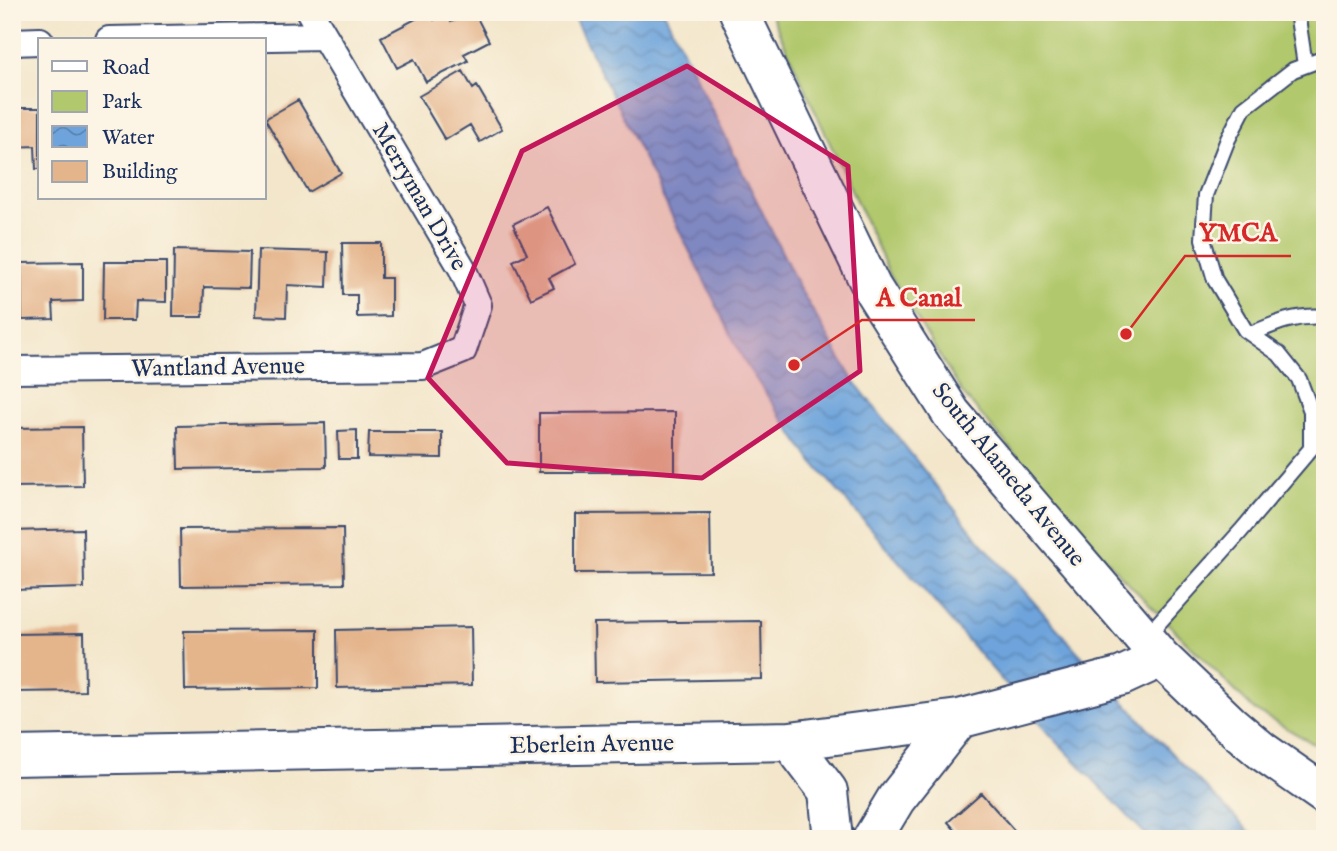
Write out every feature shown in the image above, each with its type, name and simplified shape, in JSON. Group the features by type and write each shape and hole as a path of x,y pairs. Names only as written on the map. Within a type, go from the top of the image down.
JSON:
{"street":[{"name":"Merryman Drive","path":"310,12 462,268 478,305 463,350 423,366"},
{"name":"South Alameda Avenue","path":"739,12 872,288 951,413 1153,648 1251,742 1324,794"},
{"path":"216,38 324,36"},
{"path":"12,42 38,41"},
{"name":"Wantland Avenue","path":"12,370 423,366"},
{"name":"Eberlein Avenue","path":"12,756 790,741 958,719 999,710 1122,676 1153,648"},
{"path":"872,839 896,799 958,719"},
{"path":"790,741 828,791 834,839"}],"lane":[{"path":"1297,12 1304,65"},
{"path":"1311,448 1311,411 1299,379 1279,354 1245,330 1215,280 1203,239 1206,195 1227,139 1244,108 1293,70 1325,58"},
{"path":"1251,334 1283,320 1306,315 1325,317"},
{"path":"1153,648 1325,432"}],"highlighted area":[{"path":"687,66 848,166 860,371 702,478 507,463 428,378 522,151"}],"green space":[{"path":"770,12 1325,12 1325,750 1254,710 1122,577 963,394 890,275"}],"water":[{"path":"571,12 664,12 800,289 853,380 974,534 1076,650 1176,758 1257,839 1150,839 1041,725 810,459 745,363"}],"building":[{"path":"429,12 434,20 447,13 451,22 474,12 489,41 464,54 468,61 426,82 414,59 397,68 381,37"},
{"path":"463,71 473,89 477,86 502,129 480,142 470,125 445,140 419,96"},
{"path":"298,100 341,173 308,192 266,118"},
{"path":"12,108 38,108 38,169 35,146 14,147"},
{"path":"547,207 575,264 549,278 554,288 531,299 513,261 527,254 513,224"},
{"path":"342,243 381,243 381,278 391,278 391,316 357,317 357,295 343,295"},
{"path":"174,250 250,252 249,288 204,287 203,317 173,317"},
{"path":"258,250 328,252 327,287 287,285 286,317 256,316"},
{"path":"83,262 83,301 53,302 54,319 22,320 21,263"},
{"path":"104,262 166,262 166,302 136,301 135,320 103,320"},
{"path":"675,412 675,472 539,472 539,413"},
{"path":"325,423 326,467 178,469 177,426"},
{"path":"82,427 83,486 12,487 12,428"},
{"path":"357,430 357,459 339,459 338,431"},
{"path":"369,432 442,432 442,458 368,457"},
{"path":"710,513 711,572 575,573 575,514"},
{"path":"343,528 344,584 181,586 180,529"},
{"path":"83,529 84,588 12,590 12,531"},
{"path":"761,621 762,679 595,682 594,623"},
{"path":"471,627 472,685 337,688 336,630"},
{"path":"318,630 318,688 185,690 184,631"},
{"path":"84,633 85,691 12,692 12,634"},
{"path":"981,793 1022,839 963,839 948,822"}],"place":[{"name":"YMCA","path":"1126,334"},
{"name":"A Canal","path":"794,365"}]}
